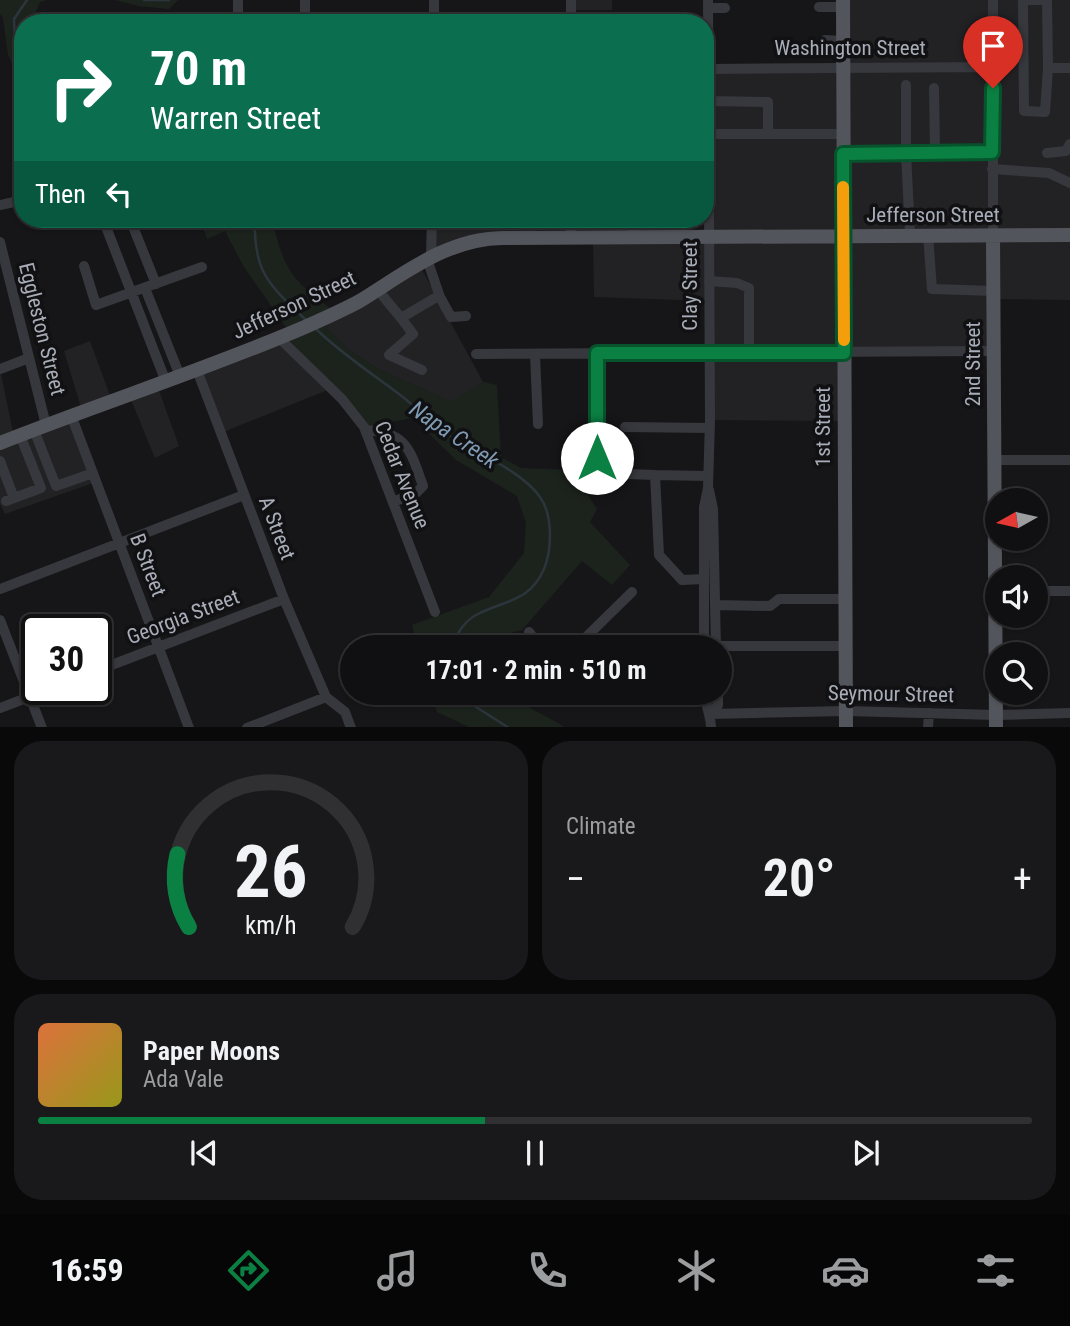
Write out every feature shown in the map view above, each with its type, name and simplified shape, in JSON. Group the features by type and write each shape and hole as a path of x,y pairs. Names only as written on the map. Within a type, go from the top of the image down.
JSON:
{"main road":[{"name":"1st Street","path":"843,4 846,727"},
{"name":"Jefferson Street","path":"0,443 279,338 337,312 429,258 459,244 481,239 1070,235"},
{"name":"2nd Street","path":"993,236 996,565"},
{"name":"2nd Street","path":"996,628 996,721"}],"street":[{"name":"2nd Street","path":"993,0 993,236"},
{"path":"1023,0 1047,0 1048,68 1045,112 1024,111 1023,0"},
{"path":"708,4 724,8"},
{"path":"819,7 843,4"},
{"path":"714,39 722,39"},
{"path":"825,40 843,41"},
{"name":"Washington Street","path":"714,69 993,67"},
{"path":"1048,68 1070,68"},
{"path":"906,85 910,235"},
{"path":"934,88 934,153"},
{"path":"714,106 768,102 768,134"},
{"path":"714,134 843,134"},
{"path":"1046,153 1066,151 1070,145"},
{"path":"843,154 992,152"},
{"path":"992,169 1049,173 1070,183"},
{"path":"107,228 132,293 173,379"},
{"path":"133,228 151,286 173,379"},
{"path":"431,228 429,258 440,297 451,317 466,316"},
{"path":"571,228 571,238"},
{"path":"634,228 634,237"},
{"name":"Clay Street","path":"708,482 709,228"},
{"path":"928,235 932,289 994,290"},
{"name":"Eggleston Street","path":"0,242 29,358 33,430"},
{"path":"84,266 96,305 202,267"},
{"path":"709,281 737,283 749,288 749,353"},
{"path":"377,289 413,334 389,355 422,370"},
{"path":"401,318 435,298"},
{"name":"Cedar Avenue","path":"279,338 342,399 365,430 435,612"},
{"path":"476,354 994,351"},
{"path":"597,353 597,458"},
{"path":"535,355 538,424"},
{"path":"0,369 29,358"},
{"name":"A Street","path":"197,370 284,599 326,697 345,712 351,727"},
{"name":"B Street","path":"71,415 189,727"},
{"path":"625,427 710,428"},
{"path":"33,430 56,486"},
{"path":"33,430 41,488"},
{"path":"365,430 389,433 410,450 422,486 416,494 393,502"},
{"path":"995,460 1070,460"},
{"path":"0,461 10,500 93,473"},
{"path":"629,474 708,482"},
{"path":"655,475 659,555 682,580 704,579"},
{"path":"708,482 704,507 704,579 709,635"},
{"path":"708,482 713,509 716,605 712,635"},
{"path":"0,589 244,495"},
{"path":"1048,591 1070,591"},
{"path":"588,635 632,592"},
{"name":"Georgia Street","path":"112,665 284,599"},
{"path":"716,605 770,606 779,599 845,599"},
{"path":"0,620 21,675"},
{"path":"732,647 846,646"},
{"path":"247,727 326,697"},
{"path":"0,708 21,699"},
{"path":"33,705 42,727"},
{"path":"705,705 711,715 711,727"},
{"path":"711,715 718,705"},
{"name":"Seymour Street","path":"711,715 846,711 929,713 996,721 1070,713"},
{"path":"929,713 929,727"}],"shaded area":[{"path":"0,0 47,0 40,2 35,14 14,14 14,69 8,55 3,18 0,14"},
{"path":"115,0 178,0 169,9"},
{"path":"571,0 612,0 612,10 571,10"},
{"path":"843,0 1070,0 1070,300 994,299 994,351 844,353 844,421 710,420 709,301 594,297 593,238 708,236 708,228 714,228 714,69 843,67"},
{"path":"203,228 274,228 281,252 292,274 309,292 336,313 321,321 347,349 382,371 451,401 483,382 497,385 501,457 521,468 572,470 597,509 590,522 630,565 612,585 582,561 522,630 502,635 415,635 412,625 489,597 524,553 526,523 517,496 456,460 413,418 364,427 274,340 290,333 244,267 225,231 207,239"},
{"path":"432,228 536,228 536,238 491,238 431,256"},
{"path":"419,264 483,382 452,402 382,371 347,349 320,320"},
{"path":"274,340 330,389 221,433 197,370"},
{"path":"90,341 112,401 82,411 64,351"},
{"path":"0,369 14,437 71,415 96,482 5,514 0,504"},
{"path":"157,385 179,446 155,458 129,395"},
{"path":"435,705 525,705 565,727 469,727 437,712"}],"waterway":[{"name":"Napa Creek","path":"17,14 27,0"},
{"name":"Napa Creek","path":"144,0 169,0"},
{"name":"Napa Creek","path":"255,228 257,252 266,276 282,297 306,320"},
{"name":"Napa Creek","path":"316,329 444,432 521,478 544,504 550,543 547,561 538,580 523,595 471,618 457,635"},
{"name":"Napa Creek","path":"473,705 507,727"}],"slow traffic":[{"path":"843,187 844,340"}],"route":[{"path":"597,458 597,353 844,353 843,154 992,152 993,88"}]}
